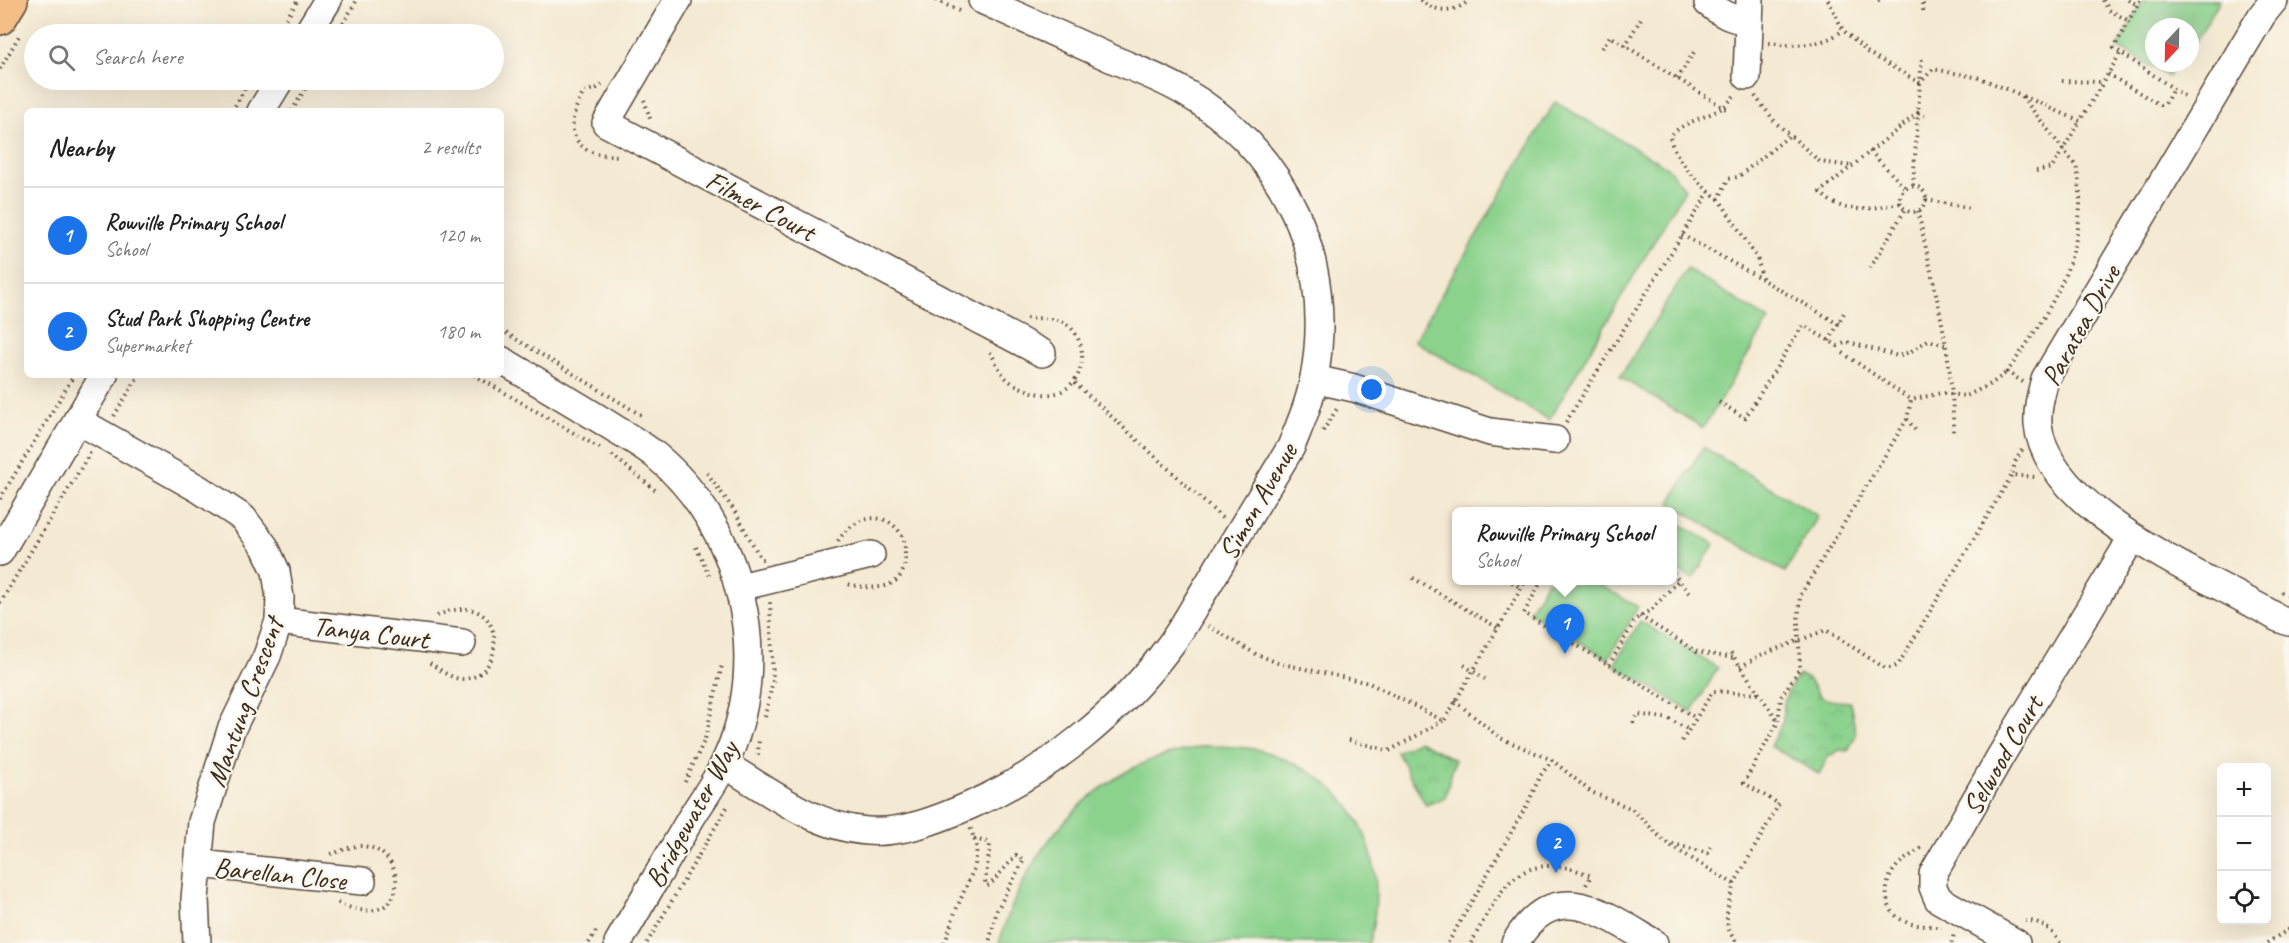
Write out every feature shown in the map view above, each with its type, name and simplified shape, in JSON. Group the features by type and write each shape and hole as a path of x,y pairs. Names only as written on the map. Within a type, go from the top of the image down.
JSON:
{"main road":[{"path":"0,18 11,0"}],"street":[{"path":"313,24 328,0"},
{"name":"Filmer Court","path":"678,0 606,123 1042,353"},
{"path":"1708,3 1723,16 1733,20 1749,21 1748,76"},
{"name":"Paratea Drive","path":"2268,5 2046,379 2039,403 2038,423 2041,439 2057,473 2086,501 2132,538 2249,600 2278,618 2289,621"},
{"name":"Simon Avenue","path":"724,764 810,814 836,825 867,831 904,828 947,815 1011,786 1107,717 1134,690 1171,644 1291,447 1304,413 1314,379 1319,300 1304,232 1287,196 1260,156 1226,121 1180,89 974,7"},
{"path":"263,108 274,90"},
{"name":"Bridgewater Way","path":"504,362 655,455 684,483 703,508 724,545 740,587 746,618 746,685 741,719 724,764 609,933"},
{"path":"0,552 102,378"},
{"path":"1314,379 1349,387 1490,432 1555,441"},
{"name":"Mantung Crescent","path":"77,420 199,489 243,518 265,547 276,571 280,598 279,621 267,656 231,730 202,822 195,899 197,943"},
{"name":"Selwood Court","path":"2017,932 1938,899 1933,887 1933,874 2000,757 2132,538"},
{"path":"740,587 871,555"},
{"name":"Paratea Drive","path":"2249,600 2289,611"},
{"name":"Tanya Court","path":"279,621 462,643"},
{"name":"Barellan Close","path":"199,864 362,881"},
{"path":"1515,943 1535,917 1550,909 1570,905 1590,908 1654,943"}],"path":[{"path":"283,24 298,0"},
{"path":"343,24 357,0"},
{"path":"936,0 974,7"},
{"path":"1420,0 1431,8 1444,10 1458,8 1469,0"},
{"path":"1828,0 1843,30 1867,52 1920,83"},
{"path":"1923,0 1923,11"},
{"path":"2103,0 2109,10 2129,21"},
{"path":"2106,5 2112,0"},
{"path":"2128,0 2139,2 2114,48 2188,99"},
{"path":"1625,46 1643,15"},
{"path":"1749,21 1788,44 1818,42 1833,38 1843,30"},
{"path":"1602,48 1610,36 1729,111"},
{"path":"1677,79 1694,52"},
{"path":"2036,171 2052,168 2121,52"},
{"path":"1913,185 1922,57"},
{"path":"1920,83 1933,69 1980,78 2080,121"},
{"path":"2108,74 2160,105 2164,104 2174,89"},
{"path":"1748,76 1740,90 1723,107 1683,126 1670,137 1671,146 1681,160 1709,192 1719,199 1757,258 1762,280"},
{"path":"1748,76 1755,97 1776,123 1820,162 1852,166"},
{"path":"2062,81 2103,82"},
{"path":"234,108 244,90"},
{"path":"294,108 304,90"},
{"path":"1843,353 1911,400 1951,393 1966,396 1991,384 2007,372 2050,304 2069,267 2079,218 2079,174 2021,95"},
{"path":"1918,113 1926,116"},
{"path":"1900,203 1856,210 1842,208 1830,202 1820,192 1918,113"},
{"path":"1719,199 1728,180 1738,177 1790,135"},
{"path":"1870,151 1905,188"},
{"path":"1913,185 1905,188 1900,195 1900,203 1909,212 1918,211"},
{"path":"1913,185 1924,192 1926,200"},
{"path":"1555,441 1709,192"},
{"path":"1926,200 1971,208"},
{"path":"1926,200 1918,211 1945,345 1953,432"},
{"path":"1870,268 1905,209"},
{"path":"1682,235 1839,324"},
{"path":"1829,340 1845,311"},
{"path":"1719,402 1745,418 1803,325 1838,346 1847,342 1898,356 1910,352 1928,340 1945,345"},
{"path":"2007,372 2023,382"},
{"path":"0,499 72,378"},
{"path":"114,417 137,378"},
{"path":"479,378 612,456 656,491"},
{"path":"1074,383 1222,518 1228,509"},
{"path":"1319,438 1349,387"},
{"path":"1738,943 1728,930 1726,919 1734,884 1779,804 1744,783 1778,722 1779,704 1783,693 1800,668 1798,640 1800,596 1907,419 1911,400"},
{"path":"1907,419 1916,431"},
{"path":"1740,667 1761,655 1826,630 1885,668 1898,665 2012,475 2022,449"},
{"path":"0,603 90,453 100,459"},
{"path":"2012,475 2035,477"},
{"path":"693,539 711,579"},
{"path":"1413,578 1498,628"},
{"path":"1677,578 1689,593"},
{"path":"1516,585 1521,588"},
{"path":"1349,740 1389,751 1444,721 1523,585"},
{"path":"1539,585 1524,613 1696,718"},
{"path":"1609,665 1640,615 1652,609 1674,585"},
{"path":"2274,589 2289,595"},
{"path":"1640,615 1697,652 1732,655 1778,722"},
{"path":"1205,624 1267,659 1369,683 1444,721"},
{"path":"682,787 705,739 719,686 724,654"},
{"path":"1464,665 1485,679"},
{"path":"1683,741 1713,691 1759,694"},
{"path":"1455,702 1500,738 1552,760 1592,792 1632,808 1665,842 1734,884"},
{"path":"1633,723 1638,714 1669,719 1689,730"},
{"path":"757,754 761,760"},
{"path":"1448,943 1528,803 1540,776 1552,760"},
{"path":"647,943 735,795"},
{"path":"945,943 955,912 975,866 977,853 970,826"},
{"path":"974,838 990,845 985,883 987,886 1016,855 1024,860 997,910 989,943"},
{"path":"1665,842 1708,853 1711,846"},
{"path":"2017,932 2031,921 2041,924 2052,932 2060,943"},
{"path":"2267,943 2289,928"},
{"path":"589,943 609,933"}],"green space":[{"path":"2143,0 2220,0 2199,36 2199,18 2145,18 2145,63 2118,47"},
{"path":"2160,72 2171,72 2168,77"},
{"path":"1555,102 1667,167 1685,189 1549,420 1414,341"},
{"path":"1687,269 1769,320 1703,428 1620,377"},
{"path":"1703,447 1818,516 1785,572 1670,503"},
{"path":"1677,522 1714,544 1693,579 1677,569"},
{"path":"1545,585 1600,585 1638,607 1608,659 1529,612"},
{"path":"1640,621 1718,668 1692,712 1614,665"},
{"path":"1799,675 1808,679 1823,698 1850,702 1856,735 1848,751 1840,750 1829,756 1819,774 1770,746 1783,722 1784,703 1788,691"},
{"path":"1419,741 1455,760 1445,798 1426,805 1397,752"},
{"path":"1204,746 1248,748 1274,754 1318,777 1338,795 1354,815 1366,837 1373,862 1376,888 1369,943 999,943 1019,889 1048,842 1066,820 1108,783 1133,768 1150,760"}],"place":[{"name":"Rowville Primary School","path":"1565,654"},
{"name":"Stud Park Shopping Centre","path":"1556,873"}]}
